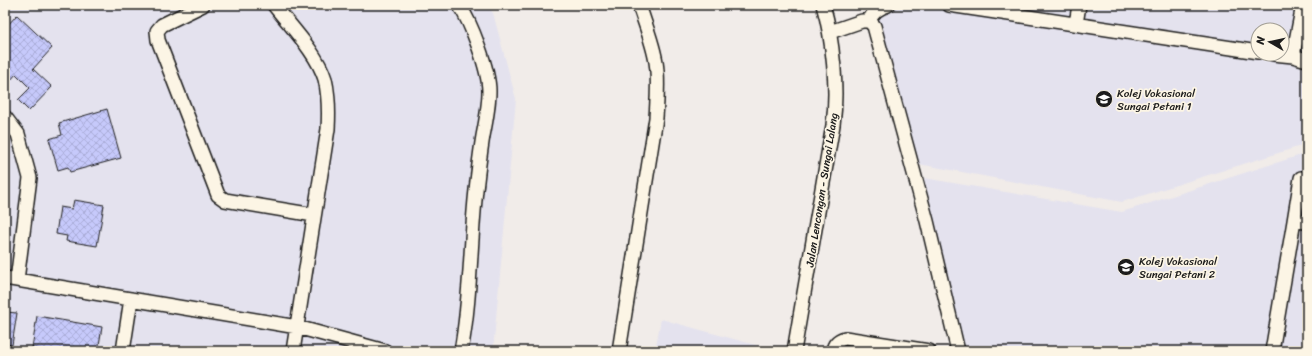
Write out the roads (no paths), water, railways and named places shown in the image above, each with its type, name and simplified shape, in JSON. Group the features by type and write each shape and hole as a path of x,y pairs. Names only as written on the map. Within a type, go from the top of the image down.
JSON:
{"street":[{"path":"203,5 162,25 157,31 158,40 218,195 225,200 314,215"},
{"path":"274,5 318,64 324,79 328,96 329,110 328,129 293,351"},
{"path":"459,5 472,32 487,75 489,90 477,184 461,351"},
{"path":"619,351 656,118 658,89 656,62 652,44 639,5"},
{"name":"Jalan Lencongan - Sungai Lalang","path":"794,351 835,114 836,93 830,32 823,5"},
{"path":"869,21 873,13 888,5"},
{"path":"955,5 1250,51"},
{"path":"1076,24 1079,5"},
{"path":"1293,56 1303,5"},
{"path":"830,32 862,21 869,21 874,26 927,221 958,351"},
{"path":"1290,56 1307,60"},
{"path":"5,117 18,134 30,178 11,279 297,327 385,351"},
{"path":"1272,351 1300,221 1301,178"},
{"path":"123,351 131,299"},
{"path":"833,351 834,345 839,339 845,338 929,351"}],"place":[{"name":"Kolej Vokasional Sungai Petani 1","path":"1104,99"},
{"name":"Kolej Vokasional Sungai Petani 2","path":"1126,267"}]}
